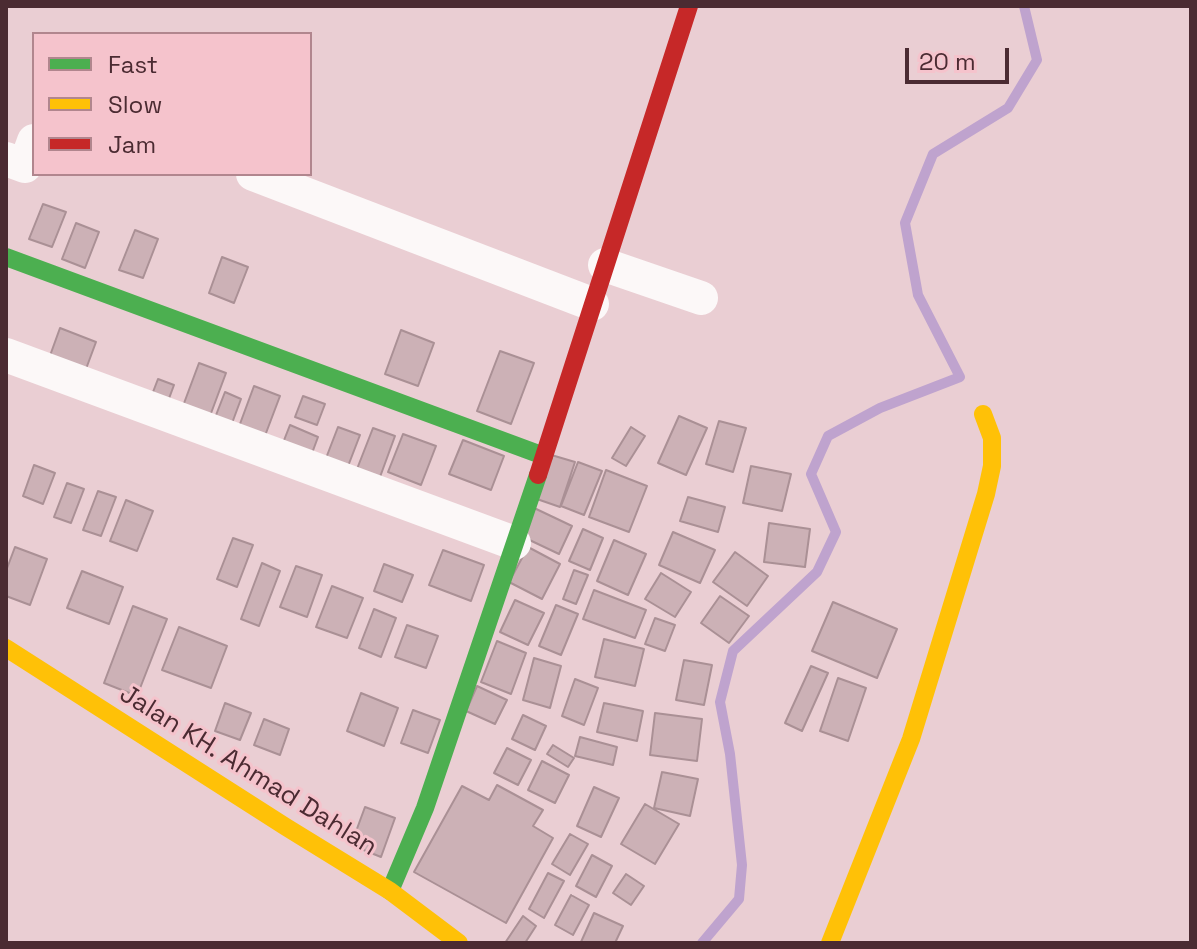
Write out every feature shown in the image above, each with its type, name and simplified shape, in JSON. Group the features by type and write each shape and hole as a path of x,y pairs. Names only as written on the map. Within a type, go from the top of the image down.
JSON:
{"street":[{"path":"390,891 425,808 544,456 689,6"},
{"path":"6,159 25,166 32,147"},
{"path":"258,176 592,304"},
{"path":"6,257 544,456"},
{"path":"605,265 701,298"},
{"path":"6,355 514,543"},
{"path":"830,943 911,739 986,494 992,466 992,438 983,414"},
{"name":"Jalan KH. Ahmad Dahlan","path":"6,648 390,891 459,943"}],"building":[{"path":"43,204 66,212 52,247 29,239"},
{"path":"76,223 99,232 85,268 62,259"},
{"path":"135,230 158,239 143,278 119,270"},
{"path":"222,257 248,267 234,303 209,293"},
{"path":"60,328 96,342 83,377 47,364"},
{"path":"401,330 434,343 418,386 385,374"},
{"path":"500,351 534,363 511,424 477,411"},
{"path":"199,363 226,373 207,424 180,414"},
{"path":"158,379 174,385 164,412 148,405"},
{"path":"254,386 280,396 263,441 237,432"},
{"path":"225,392 241,399 228,434 211,428"},
{"path":"303,396 325,404 317,425 295,417"},
{"path":"679,416 707,428 686,475 658,463"},
{"path":"719,421 746,428 733,472 706,464"},
{"path":"290,425 318,437 308,464 279,453"},
{"path":"338,427 360,435 345,474 323,466"},
{"path":"631,427 645,436 626,466 612,458"},
{"path":"373,428 395,436 380,477 357,469"},
{"path":"403,434 436,446 421,485 388,472"},
{"path":"463,440 504,456 491,490 449,474"},
{"path":"548,454 575,462 560,507 534,498"},
{"path":"578,462 602,471 584,515 561,506"},
{"path":"34,465 55,473 43,504 23,496"},
{"path":"751,466 791,474 782,511 743,503"},
{"path":"606,470 647,486 629,532 589,517"},
{"path":"67,483 84,489 71,523 54,517"},
{"path":"98,491 116,497 101,536 83,530"},
{"path":"688,497 725,507 718,532 680,521"},
{"path":"126,500 153,511 137,551 110,541"},
{"path":"532,507 572,526 559,554 519,535"},
{"path":"769,523 810,529 805,567 764,562"},
{"path":"583,529 603,538 590,570 569,561"},
{"path":"673,532 715,550 700,583 659,565"},
{"path":"233,538 253,545 237,587 217,579"},
{"path":"614,540 646,554 628,595 597,581"},
{"path":"15,547 47,559 30,605 6,596 6,571"},
{"path":"528,547 560,564 542,599 509,582"},
{"path":"443,550 484,565 471,601 429,585"},
{"path":"735,552 768,576 747,606 713,582"},
{"path":"262,563 280,571 259,626 241,619"},
{"path":"384,564 413,575 402,602 374,591"},
{"path":"296,566 322,575 307,617 280,607"},
{"path":"574,570 588,575 576,604 563,599"},
{"path":"82,571 123,587 109,624 67,608"},
{"path":"661,573 691,592 675,617 645,599"},
{"path":"332,586 363,598 347,638 316,627"},
{"path":"594,590 646,610 635,638 583,619"},
{"path":"720,596 749,616 729,643 701,623"},
{"path":"515,600 544,613 528,645 500,632"},
{"path":"833,602 897,629 877,678 812,651"},
{"path":"556,605 578,614 561,655 539,646"},
{"path":"133,606 167,619 137,696 104,683"},
{"path":"374,609 396,618 381,657 359,648"},
{"path":"655,618 675,625 665,651 645,644"},
{"path":"407,625 438,636 426,668 395,657"},
{"path":"179,627 227,646 211,688 162,670"},
{"path":"604,639 644,649 635,686 595,677"},
{"path":"497,641 526,653 511,694 481,682"},
{"path":"534,658 561,666 550,708 523,700"},
{"path":"684,660 712,665 704,705 676,700"},
{"path":"811,666 828,673 802,731 785,723"},
{"path":"838,678 866,688 848,741 820,731"},
{"path":"575,679 598,688 584,725 562,716"},
{"path":"477,686 507,700 495,724 466,711"},
{"path":"361,693 398,708 384,746 347,731"},
{"path":"225,703 251,713 240,740 215,731"},
{"path":"604,703 643,711 637,741 597,732"},
{"path":"413,710 440,720 428,753 401,743"},
{"path":"655,713 702,719 697,761 650,755"},
{"path":"523,715 546,726 535,750 512,739"},
{"path":"264,719 289,729 280,755 254,745"},
{"path":"580,737 617,747 613,765 575,756"},
{"path":"553,745 574,758 568,767 547,754"},
{"path":"507,748 531,760 518,785 494,773"},
{"path":"542,761 569,775 555,803 528,790"},
{"path":"662,772 698,779 690,816 654,808"},
{"path":"497,785 543,810 533,826 553,838 506,923 414,872 462,786 489,800"},
{"path":"594,787 619,798 601,837 577,826"},
{"path":"645,804 679,824 655,864 621,844"},
{"path":"365,807 395,818 381,857 351,845"},
{"path":"570,834 588,844 570,875 552,864"},
{"path":"592,855 612,866 596,897 576,886"},
{"path":"548,873 564,881 544,918 529,909"},
{"path":"626,874 644,886 631,905 613,893"},
{"path":"571,895 589,905 573,935 555,925"},
{"path":"594,913 623,926 615,943 581,942"},
{"path":"523,916 536,926 525,943 505,943"}],"waterway":[{"path":"702,943 739,899 742,865 730,754 720,702 733,651 817,572 836,532 811,474 828,436 880,408 960,377 918,295 905,223 933,154 1008,108 1037,60 1024,6"}],"traffic: fast":[{"path":"6,257 544,456"},
{"path":"390,891 425,808 538,475"}],"traffic: slow":[{"path":"830,943 911,739 986,494 992,466 992,438 983,414"},
{"path":"6,648 390,891 459,943"}],"traffic: jam":[{"path":"538,475 689,6"}]}
